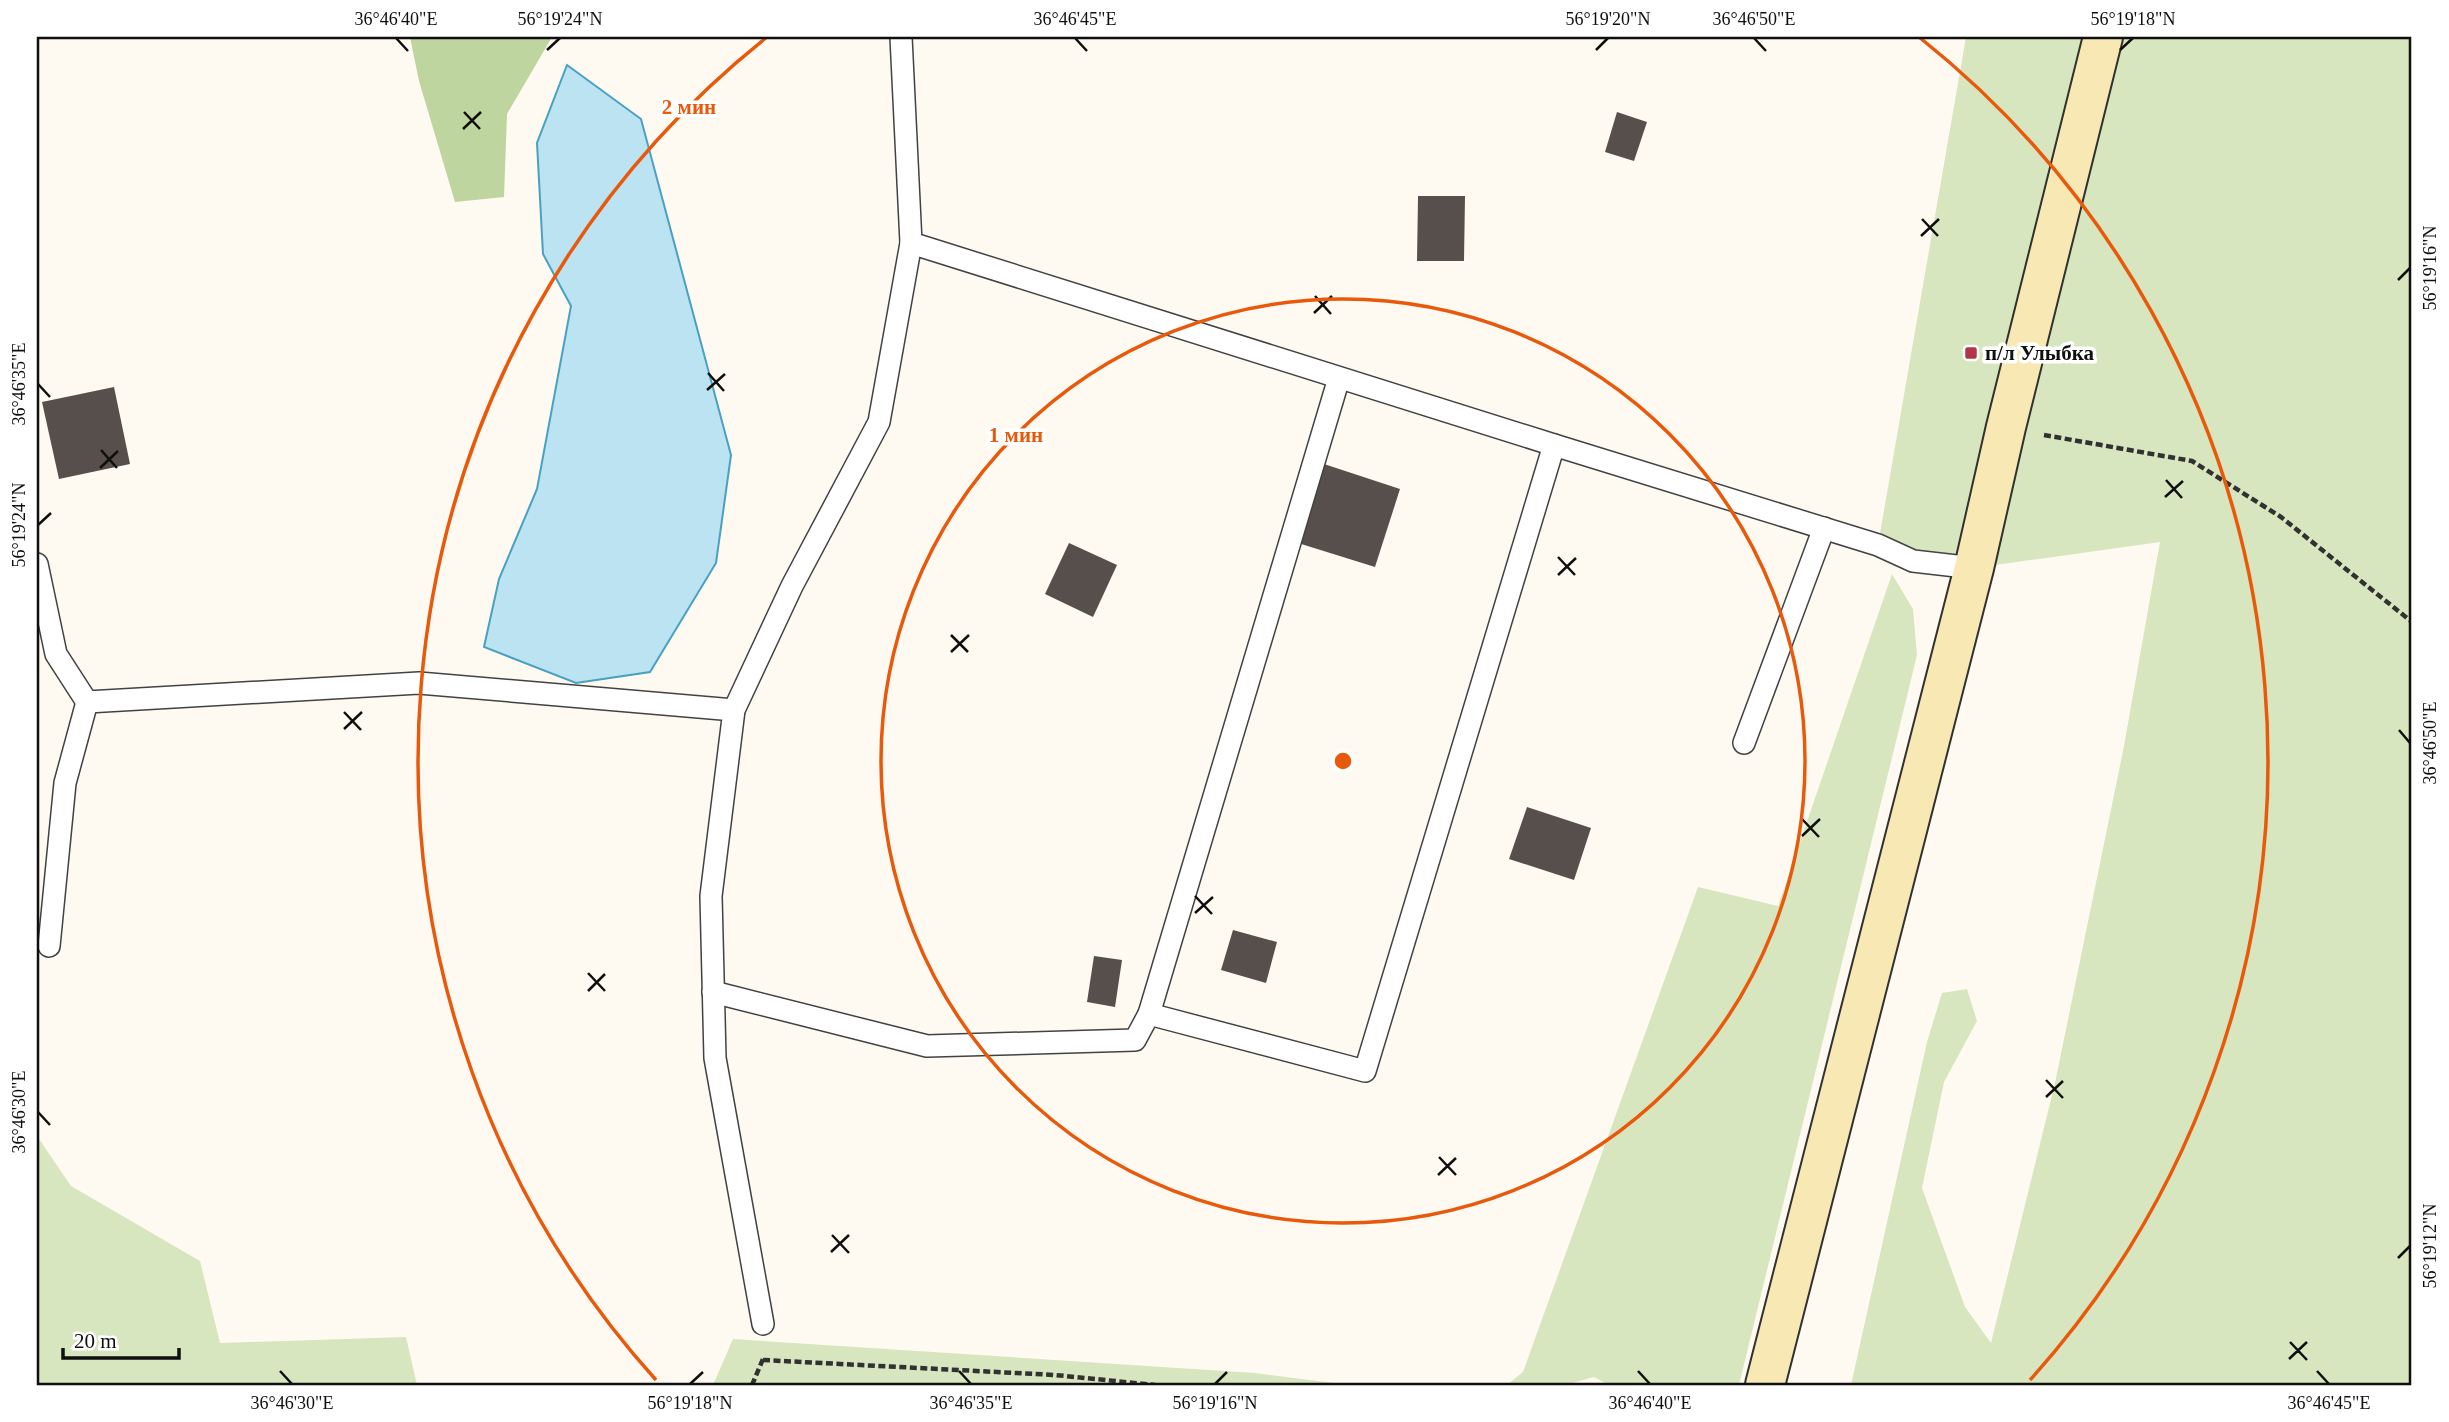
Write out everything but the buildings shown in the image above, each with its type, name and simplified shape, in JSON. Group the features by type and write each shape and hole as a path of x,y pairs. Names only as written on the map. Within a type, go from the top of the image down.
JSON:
{"street":[{"path":"1766,1385 1974,568 2006,427 2103,37"}],"lane":[{"path":"763,1324 715,1058 711,896 734,710 792,586 879,422 911,243 901,37"},
{"path":"911,243 1878,545 1913,561 1974,568"},
{"path":"713,992 928,1046 1135,1040 1149,1014 1339,378"},
{"path":"1149,1014 1365,1071 1554,445"},
{"path":"1744,743 1824,528"},
{"path":"37,564 55,654 87,702 65,783 48,946"},
{"path":"87,702 419,682 734,710"}],"path":[{"path":"2006,427 2192,461 2281,517 2412,622"},
{"path":"763,1360 1055,1375 1155,1385"}],"green space":[{"path":"410,37 552,37 507,114 504,197 455,202 419,81"},
{"path":"1966,37 2412,37 2412,1385 1851,1385 1927,1042 1942,993 1967,989 1977,1021 1944,1082 1922,1188 1965,1307 1991,1343 2055,1083 2124,746 2160,542 1974,568 1878,545"},
{"path":"1892,574 1913,609 1917,655 1739,1385 1609,1385 1594,1377 1565,1385 1507,1385 1523,1372 1698,887 1778,906"},
{"path":"37,1136 71,1186 200,1261 220,1343 406,1337 417,1385 37,1385"},
{"path":"733,1339 1255,1373 1350,1385 713,1385"}],"water":[{"path":"567,65 641,119 731,455 716,563 650,672 576,683 484,647 499,579 537,489 571,306 543,254 537,143"}],"place":[{"name":"п/л Улыбка","path":"1971,353"}]}
